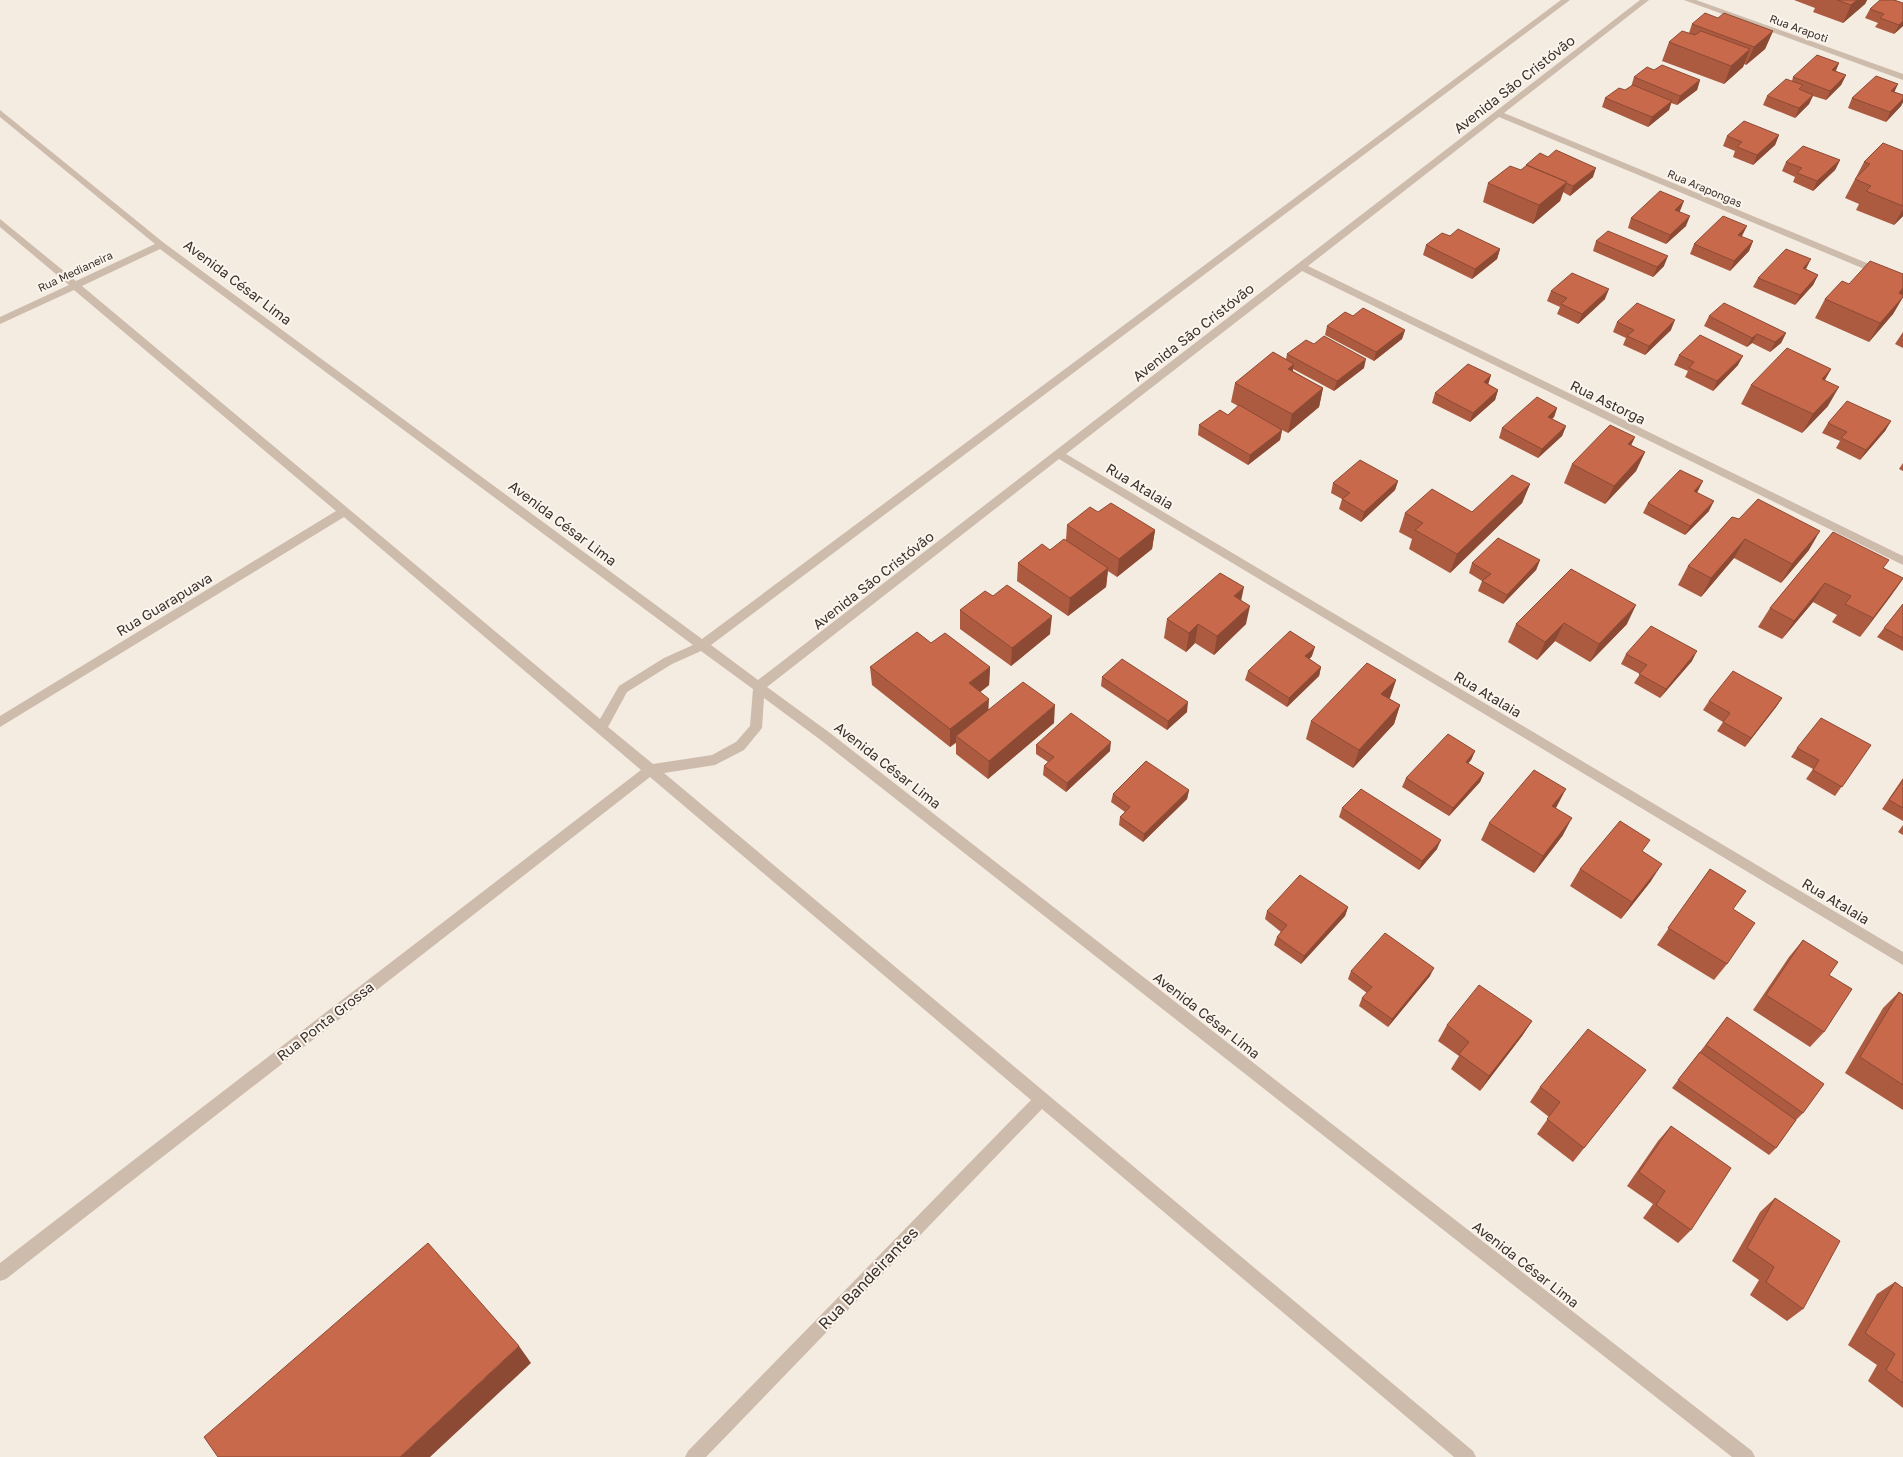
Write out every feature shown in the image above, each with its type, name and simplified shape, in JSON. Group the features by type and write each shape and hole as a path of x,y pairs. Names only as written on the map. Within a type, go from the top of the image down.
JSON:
{"street":[{"path":"601,728 623,689 668,662 701,646 1566,0"},
{"name":"Avenida São Cristóvão","path":"759,686 1645,0"},
{"name":"Rua Arapoti","path":"1688,0 1903,77"},
{"name":"Avenida César Lima","path":"0,113 161,245 701,646 759,686 1746,1457"},
{"name":"Rua Arapongas","path":"1498,114 1903,282"},
{"path":"0,222 1467,1457"},
{"name":"Rua Medianeira","path":"0,321 161,245"},
{"name":"Rua Astorga","path":"1300,266 1903,561"},
{"name":"Rua Atalaia","path":"1058,454 1903,959"},
{"name":"Rua Guarapuava","path":"0,722 344,512"},
{"path":"650,770 715,760 740,746 756,728 759,686"},
{"name":"Rua Ponta Grossa","path":"0,1273 650,770"},
{"name":"Rua Bandeirantes","path":"694,1457 1042,1100"}],"building":[{"path":"1837,0 1857,0 1851,5"},
{"path":"1880,0 1894,0 1903,3 1903,21 1899,25 1880,18 1884,14 1870,9"},
{"path":"1705,13 1718,18 1724,13 1773,31 1754,47 1692,24"},
{"path":"1682,31 1695,35 1701,31 1750,49 1731,66 1669,42"},
{"path":"1817,55 1839,63 1832,70 1846,75 1830,91 1793,77"},
{"path":"1662,65 1700,80 1680,96 1634,77 1647,67 1654,70"},
{"path":"1876,76 1898,84 1891,91 1903,95 1903,99 1890,112 1852,98"},
{"path":"1786,79 1803,85 1799,89 1813,95 1799,108 1767,96"},
{"path":"1633,85 1672,101 1652,117 1605,98 1619,88 1625,90"},
{"path":"1744,121 1779,135 1757,155 1737,147 1742,142 1727,136"},
{"path":"1883,143 1903,151 1903,206 1866,191 1871,186 1855,179 1870,164 1864,162"},
{"path":"1803,146 1840,160 1817,181 1797,173 1802,168 1786,162"},
{"path":"1556,150 1596,168 1573,186 1526,165 1540,153 1548,157"},
{"path":"1527,165 1567,182 1539,205 1488,183 1510,166 1521,170"},
{"path":"1660,191 1684,201 1675,210 1690,216 1670,235 1631,218"},
{"path":"1723,216 1747,226 1738,235 1753,241 1734,261 1694,244"},
{"path":"1458,229 1500,249 1475,269 1426,245 1442,233 1450,236"},
{"path":"1608,231 1668,256 1657,267 1596,241"},
{"path":"1786,249 1811,259 1803,268 1818,275 1800,295 1758,278"},
{"path":"1870,261 1903,274 1903,288 1899,293 1903,297 1880,323 1825,299 1842,281 1849,284"},
{"path":"1572,273 1609,289 1582,314 1561,304 1567,298 1551,291"},
{"path":"1637,303 1675,320 1649,346 1627,336 1634,330 1617,322"},
{"path":"1724,303 1786,333 1775,342 1757,334 1752,338 1709,316"},
{"path":"1363,308 1405,330 1376,352 1327,326 1345,312 1353,316"},
{"path":"1700,335 1743,356 1717,381 1689,368 1694,362 1679,355"},
{"path":"1324,336 1366,359 1337,381 1287,354 1306,340 1314,344"},
{"path":"1787,348 1831,369 1822,379 1839,387 1813,414 1751,385"},
{"path":"1273,352 1294,364 1288,369 1323,388 1292,414 1235,383"},
{"path":"1468,364 1491,375 1484,382 1498,390 1473,413 1435,393"},
{"path":"1537,397 1557,408 1548,417 1566,426 1542,449 1502,428"},
{"path":"1847,401 1891,421 1866,450 1841,438 1847,432 1828,423"},
{"path":"1239,405 1282,430 1250,455 1199,425 1220,410 1228,415"},
{"path":"1610,425 1635,437 1628,444 1645,452 1614,486 1572,464"},
{"path":"1360,460 1398,481 1364,512 1342,499 1350,493 1333,483"},
{"path":"1680,470 1703,481 1694,491 1714,501 1690,526 1648,503"},
{"path":"1512,475 1530,484 1457,554 1415,530 1423,523 1405,513 1432,489 1472,512"},
{"path":"1758,499 1820,531 1792,564 1745,539 1711,578 1688,566 1732,517 1739,519"},
{"path":"1111,503 1155,530 1119,559 1067,525 1090,507 1098,512"},
{"path":"1833,532 1889,560 1883,568 1903,578 1873,618 1845,604 1851,596 1825,583 1794,621 1770,608"},
{"path":"1498,538 1540,560 1507,595 1482,581 1491,574 1472,563"},
{"path":"1064,539 1108,568 1070,598 1018,563 1042,544 1050,550"},
{"path":"1571,569 1636,605 1599,644 1564,623 1545,642 1516,624"},
{"path":"1220,573 1244,587 1234,596 1250,606 1217,636 1198,624 1189,633 1167,619"},
{"path":"1007,585 1052,616 1012,648 960,610 985,591 993,596"},
{"path":"1903,604 1903,638 1884,628"},
{"path":"1651,626 1697,651 1666,689 1639,674 1647,665 1626,654"},
{"path":"1290,631 1315,647 1305,656 1321,667 1289,698 1248,671"},
{"path":"917,632 931,643 945,633 990,667 969,683 989,699 950,729 870,667"},
{"path":"1122,659 1188,702 1168,721 1102,677"},
{"path":"1367,663 1396,680 1381,694 1400,705 1359,750 1311,721"},
{"path":"1733,671 1782,698 1751,738 1723,722 1730,713 1709,701"},
{"path":"1023,682 1055,705 989,761 956,736"},
{"path":"1071,713 1111,742 1067,783 1044,766 1054,757 1036,745"},
{"path":"1821,718 1871,745 1842,787 1813,770 1819,760 1797,748"},
{"path":"1448,734 1475,751 1466,762 1484,773 1453,808 1406,778"},
{"path":"1146,761 1189,790 1144,834 1120,817 1130,807 1113,794"},
{"path":"1534,770 1566,789 1552,806 1572,818 1543,856 1489,823"},
{"path":"1903,780 1903,808 1889,800"},
{"path":"1361,789 1441,840 1422,861 1342,808"},
{"path":"1620,821 1650,840 1642,851 1662,864 1632,902 1580,869"},
{"path":"1710,869 1746,891 1733,909 1755,923 1727,964 1668,928"},
{"path":"1300,875 1348,907 1304,956 1277,937 1287,925 1267,911"},
{"path":"1385,933 1434,968 1392,1019 1362,998 1372,987 1351,971"},
{"path":"1803,940 1838,962 1829,975 1852,989 1824,1032 1766,995"},
{"path":"1479,985 1532,1021 1489,1076 1459,1054 1469,1042 1447,1025"},
{"path":"1899,992 1903,995 1903,1085 1860,1057"},
{"path":"1727,1017 1824,1084 1803,1113 1706,1045"},
{"path":"1588,1029 1646,1070 1584,1148 1547,1119 1560,1102 1540,1087"},
{"path":"1700,1052 1796,1120 1776,1148 1678,1080"},
{"path":"1671,1126 1731,1168 1691,1230 1656,1205 1665,1191 1639,1172"},
{"path":"1775,1198 1840,1241 1803,1309 1766,1282 1774,1267 1747,1248"},
{"path":"428,1243 519,1346 400,1457 218,1457 204,1437"},
{"path":"1895,1282 1903,1288 1903,1383 1886,1370 1895,1354 1865,1333"}]}
